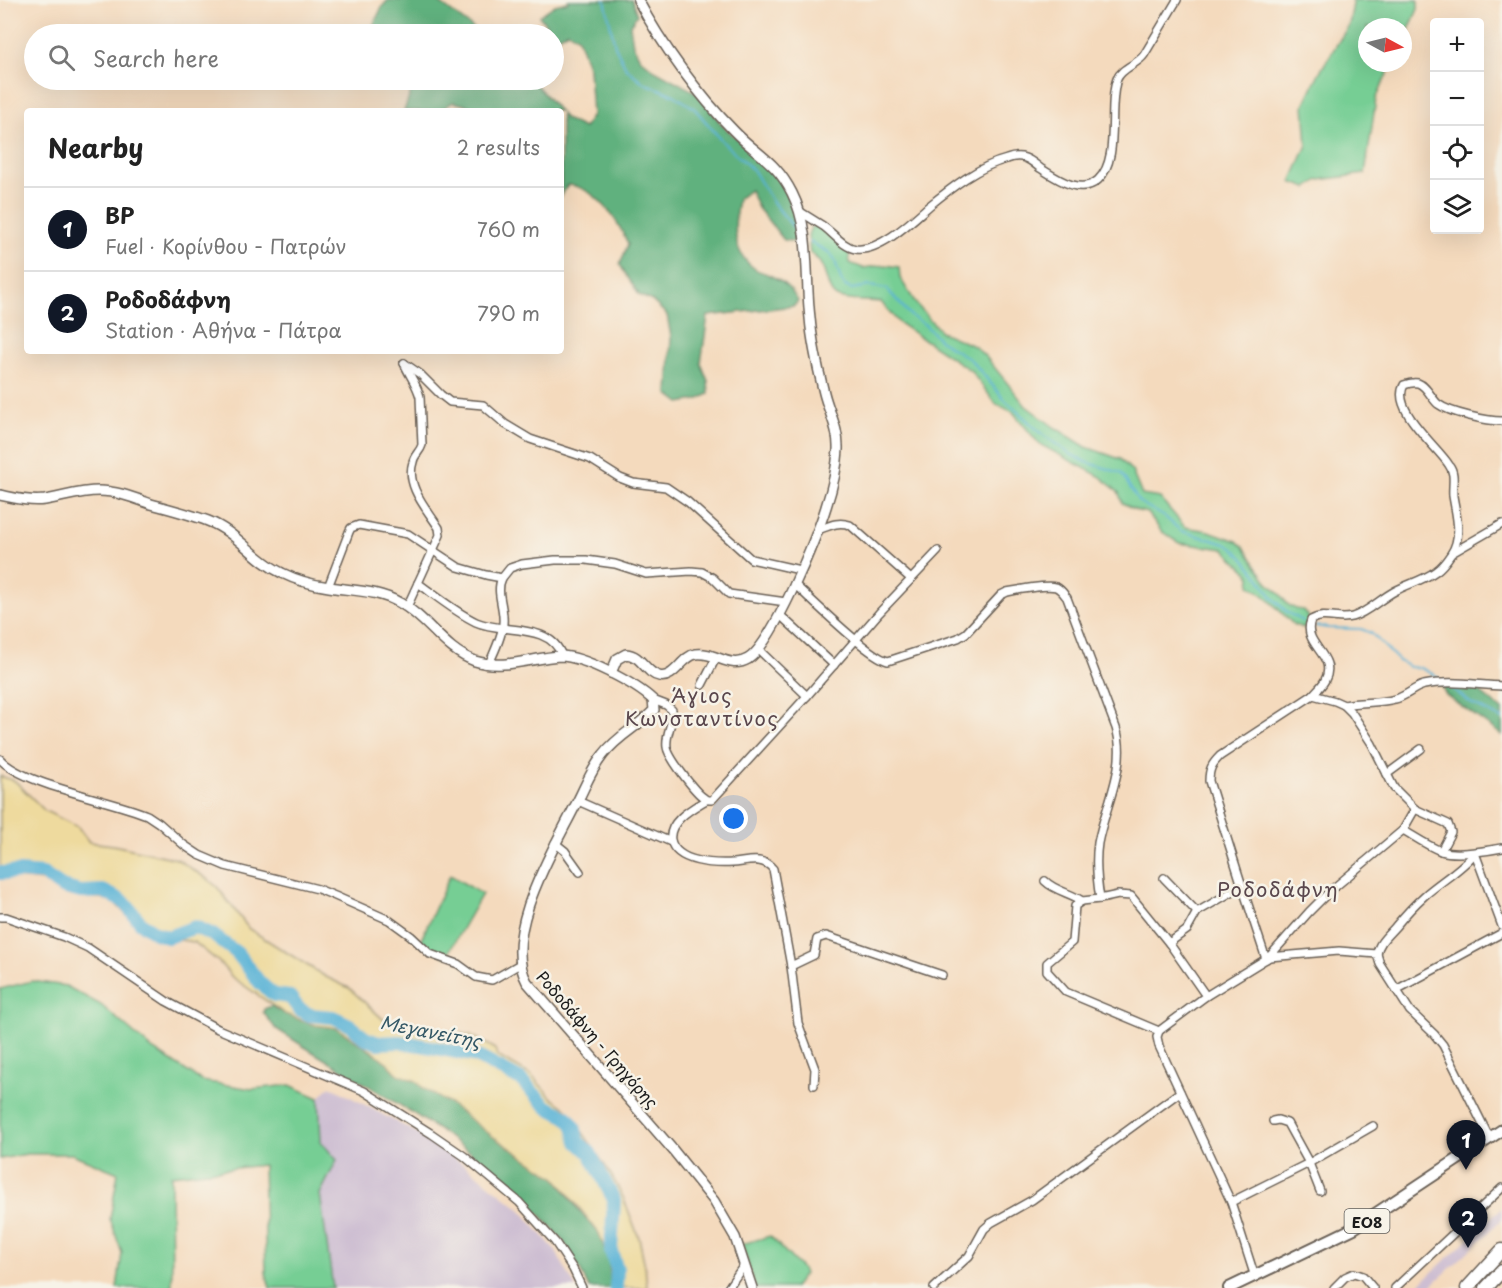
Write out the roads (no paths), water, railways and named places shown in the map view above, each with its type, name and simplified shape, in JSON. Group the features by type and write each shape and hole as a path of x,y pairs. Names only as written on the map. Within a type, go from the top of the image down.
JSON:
{"highway":[{"path":"1467,1288 1502,1251"},
{"path":"1461,1288 1484,1269"},
{"path":"1486,1288 1502,1271"}],"main road":[{"path":"611,673 617,659 626,654 637,657 660,677 670,673 691,656 702,654 738,663 759,650 780,615 818,530 831,490 838,448 837,433 824,392 814,347 803,231 800,211 791,190 777,169 734,132 681,67 638,0"},
{"path":"0,495 44,500 94,491 122,494 209,522 235,536 255,555 276,570 292,577 328,587 373,592 393,599 407,607 460,654 489,664 509,664 562,656 580,660 637,687 653,700"},
{"name":"Ροδοδάφνη - Γρηγόρης","path":"653,700 654,711 623,734 603,755 586,781 530,900 524,922 520,964 527,982 673,1150 714,1201 735,1237 752,1288"},
{"name":"ΕΟ8","path":"1233,1287 1354,1228 1502,1130"}],"street":[{"path":"800,211 849,247 866,249 898,233 928,207 970,177 1007,159 1025,158 1062,182 1083,186 1096,182 1108,160 1116,81 1125,69 1140,62 1177,0"},
{"path":"407,607 440,535 439,528 416,491 412,472 413,458 422,445 420,397 419,389 404,363 420,374 450,402 483,405 505,424 530,439 590,459 620,478 633,483 666,487 688,502 751,559 800,570"},
{"path":"1268,958 1242,886 1209,781 1212,765 1229,750 1312,695 1324,681 1327,667 1325,659 1309,634 1308,628 1311,620 1325,616 1350,618 1364,612 1393,592 1431,574 1442,566 1452,553 1456,545 1458,527 1453,472 1444,458 1426,440 1406,408 1401,396 1402,388 1411,382 1418,384 1446,409 1484,419 1502,421"},
{"path":"818,530 835,523 842,522 850,525 911,579"},
{"path":"1452,553 1502,524"},
{"path":"328,587 349,532 355,525 408,534 465,569 502,578"},
{"path":"671,842 671,832 676,822 706,800 717,797 856,639 938,551"},
{"path":"489,664 503,628 503,608 499,590 502,578 510,568 522,564 555,560 586,560 615,564 646,574 702,572 713,578 729,594 786,602"},
{"path":"418,583 472,620 484,625 531,633 550,640 558,647 562,656"},
{"path":"794,584 879,658 893,661 958,638 966,633 1006,592 1055,587 1065,594 1120,745 1116,772 1098,842 1096,876 1100,899"},
{"path":"780,615 834,665"},
{"path":"759,650 807,696"},
{"path":"702,685 716,658"},
{"path":"1344,705 1395,699 1420,686 1433,684 1452,682 1502,686"},
{"path":"1312,695 1344,705 1352,713 1372,744 1398,793 1415,809 1448,824 1450,832 1441,851"},
{"path":"653,700 672,710 673,718 667,740 668,753 698,793 706,800"},
{"path":"1386,774 1421,749"},
{"path":"0,759 5,765 27,776 147,815 184,845 218,863 318,890 380,915 400,927 430,954 458,964 477,977 492,980 520,964"},
{"path":"578,801 671,842 678,852 686,857 702,861 732,863 751,860 769,864 775,877 791,966 798,1023 815,1069 814,1085"},
{"path":"1255,1277 1231,1202 1159,1046 1157,1037 1159,1031 1206,996 1268,958 1315,905 1403,830 1415,809"},
{"path":"1403,830 1441,851 1475,853 1502,848"},
{"path":"555,843 565,851 580,872"},
{"path":"1475,853 1502,926"},
{"path":"1475,853 1466,863 1424,896 1382,941 1377,948 1377,954 1380,964 1410,1011 1443,1045 1490,1139"},
{"path":"1164,878 1197,912"},
{"path":"1045,881 1053,887 1074,895 1082,902"},
{"path":"1169,943 1187,930 1197,912 1242,886"},
{"path":"1159,1031 1066,992 1047,970 1047,963 1072,942 1075,906 1082,902 1118,895 1131,896 1169,943 1206,996"},
{"path":"0,917 6,916 88,948 166,1001 218,1029 364,1091 432,1134 464,1156 519,1202 555,1242 570,1263 582,1288"},
{"path":"1396,990 1502,933"},
{"path":"791,966 814,955 818,939 826,936 942,975"},
{"path":"1268,958 1339,951 1377,954"},
{"path":"934,1288 969,1256 984,1229 991,1223 1032,1200 1180,1092"},
{"path":"1273,1121 1287,1123 1309,1163 1320,1191"},
{"path":"1231,1202 1309,1163 1373,1126"},
{"path":"1395,1288 1502,1188"},
{"path":"728,1288 744,1265"},
{"path":"1334,1288 1345,1277 1354,1273 1363,1276 1372,1288"}],"waterway":[{"path":"605,0 615,46 626,68 644,83 674,95 694,108 724,143 754,171 772,201 798,233"},
{"path":"810,242 830,253 845,286 851,289 870,286 887,289 912,317 924,324 941,341 971,360 1004,399 1042,434 1070,454 1086,462 1121,473 1139,502 1165,517 1181,531 1226,544 1237,551 1272,597 1287,612 1303,621"},
{"path":"1316,626 1361,629 1371,633 1399,661 1410,667 1421,668 1438,677"},
{"path":"1451,688 1472,704 1502,719"},
{"name":"Μεγανείτης","path":"0,873 43,874 62,887 81,892 103,891 123,901 141,923 156,933 168,937 195,927 213,935 237,953 260,983 274,995 290,997 299,1009 310,1015 333,1017 350,1025 365,1038 378,1043 399,1042 476,1056 521,1080 547,1107 567,1117 574,1126 578,1142 590,1153 614,1200 611,1251 617,1269 616,1288"}],"place":[{"name":"BP","path":"1466,1170"},
{"name":"Ροδοδάφνη","path":"1468,1248"}],"district":[{"name":"Άγιος Κωνσταντίνος","path":"702,706"},
{"name":"Ροδοδάφνη","path":"1278,889"}]}
